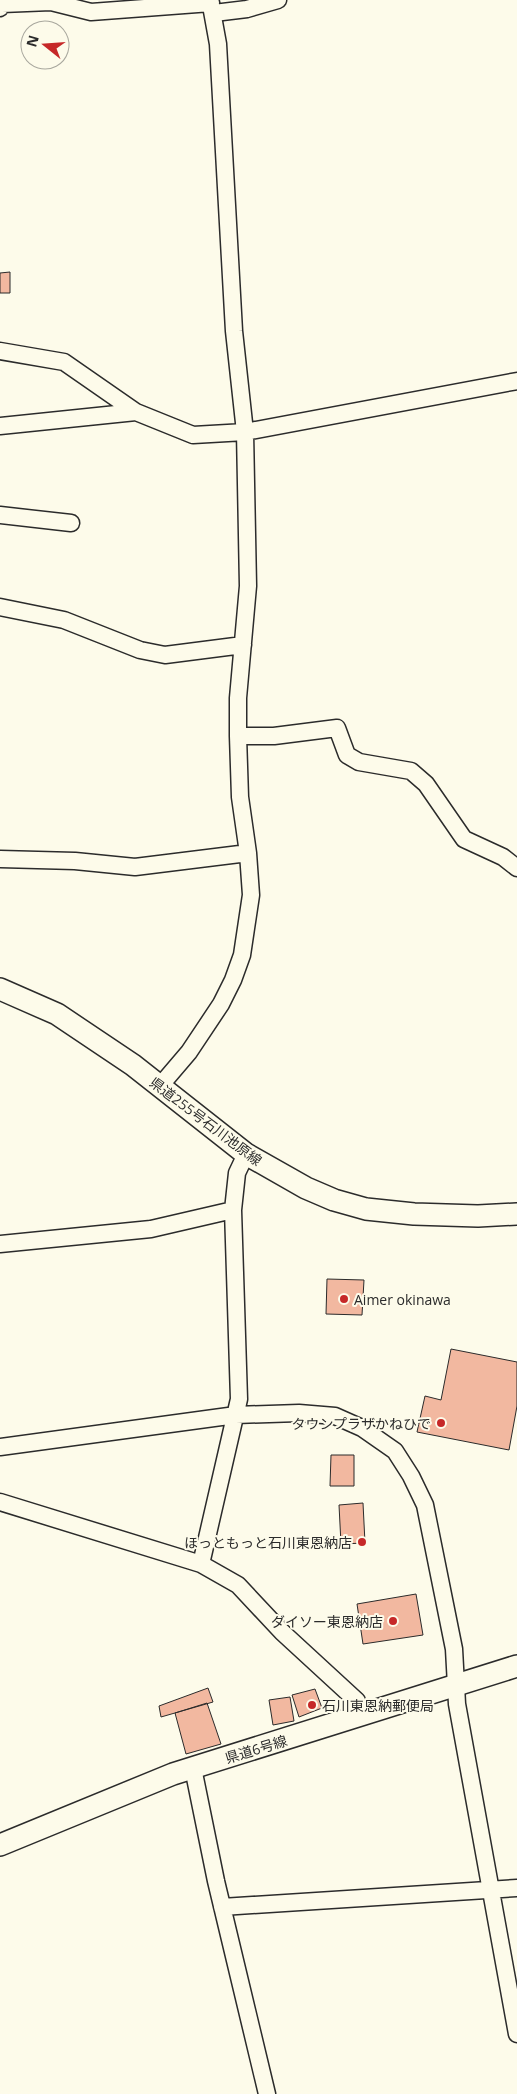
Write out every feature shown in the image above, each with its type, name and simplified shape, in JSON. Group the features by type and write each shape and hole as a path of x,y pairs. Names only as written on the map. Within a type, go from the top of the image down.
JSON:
{"main road":[{"name":"県道255号石川池原線","path":"0,988 57,1014 133,1065 246,1154 306,1188 334,1200 366,1209 414,1214 478,1216 517,1214"},
{"name":"県道6号線","path":"0,1845 174,1774 517,1666"}],"street":[{"path":"0,8 2,4 51,2 91,12 211,5 247,9 278,0"},
{"path":"160,1086 189,1052 221,1004 233,980 242,956 251,895 248,853 240,797 238,736 238,698 248,586 245,432 234,331 225,149 211,5"},
{"path":"0,351 64,362 136,412 193,435 245,432 517,381"},
{"path":"0,426 136,412"},
{"path":"0,515 72,524"},
{"path":"0,607 64,620 140,650 165,655 243,645"},
{"path":"238,736 274,736 337,728 347,755 359,762 411,771 426,784 464,839 503,857 517,868"},
{"path":"0,859 75,861 135,867 248,853"},
{"path":"200,1564 239,1399 233,1210 237,1174 246,1154"},
{"path":"0,1244 151,1228 233,1210"},
{"path":"0,1447 236,1415 299,1413 335,1416 362,1428 394,1451 411,1476 426,1505 454,1649 455,1686 517,2034"},
{"path":"0,1502 200,1564 238,1585 282,1632 357,1701 360,1716"},
{"path":"193,1768 222,1907 267,2094"},
{"path":"222,1907 517,1888"}],"building":[{"path":"10,272 10,293 0,293 0,273"},
{"path":"327,1279 364,1280 362,1315 326,1314"},
{"path":"451,1349 517,1362 517,1406 509,1450 417,1432 425,1396 441,1400"},
{"path":"331,1455 354,1455 354,1486 330,1486"},
{"path":"363,1503 365,1543 341,1544 339,1505"},
{"path":"416,1594 423,1635 363,1644 357,1604"},
{"path":"208,1688 213,1702 161,1717 159,1706"},
{"path":"315,1689 322,1708 299,1717 292,1695"},
{"path":"290,1697 294,1721 273,1725 269,1700"},
{"path":"207,1703 221,1744 186,1754 175,1713"}],"place":[{"name":"Aimer okinawa","path":"344,1299"},
{"name":"タウンプラザかねひで","path":"441,1423"},
{"name":"ほっともっと石川東恩納店","path":"362,1542"},
{"name":"ダイソー東恩納店","path":"393,1621"},
{"name":"石川東恩納郵便局","path":"312,1705"}]}
